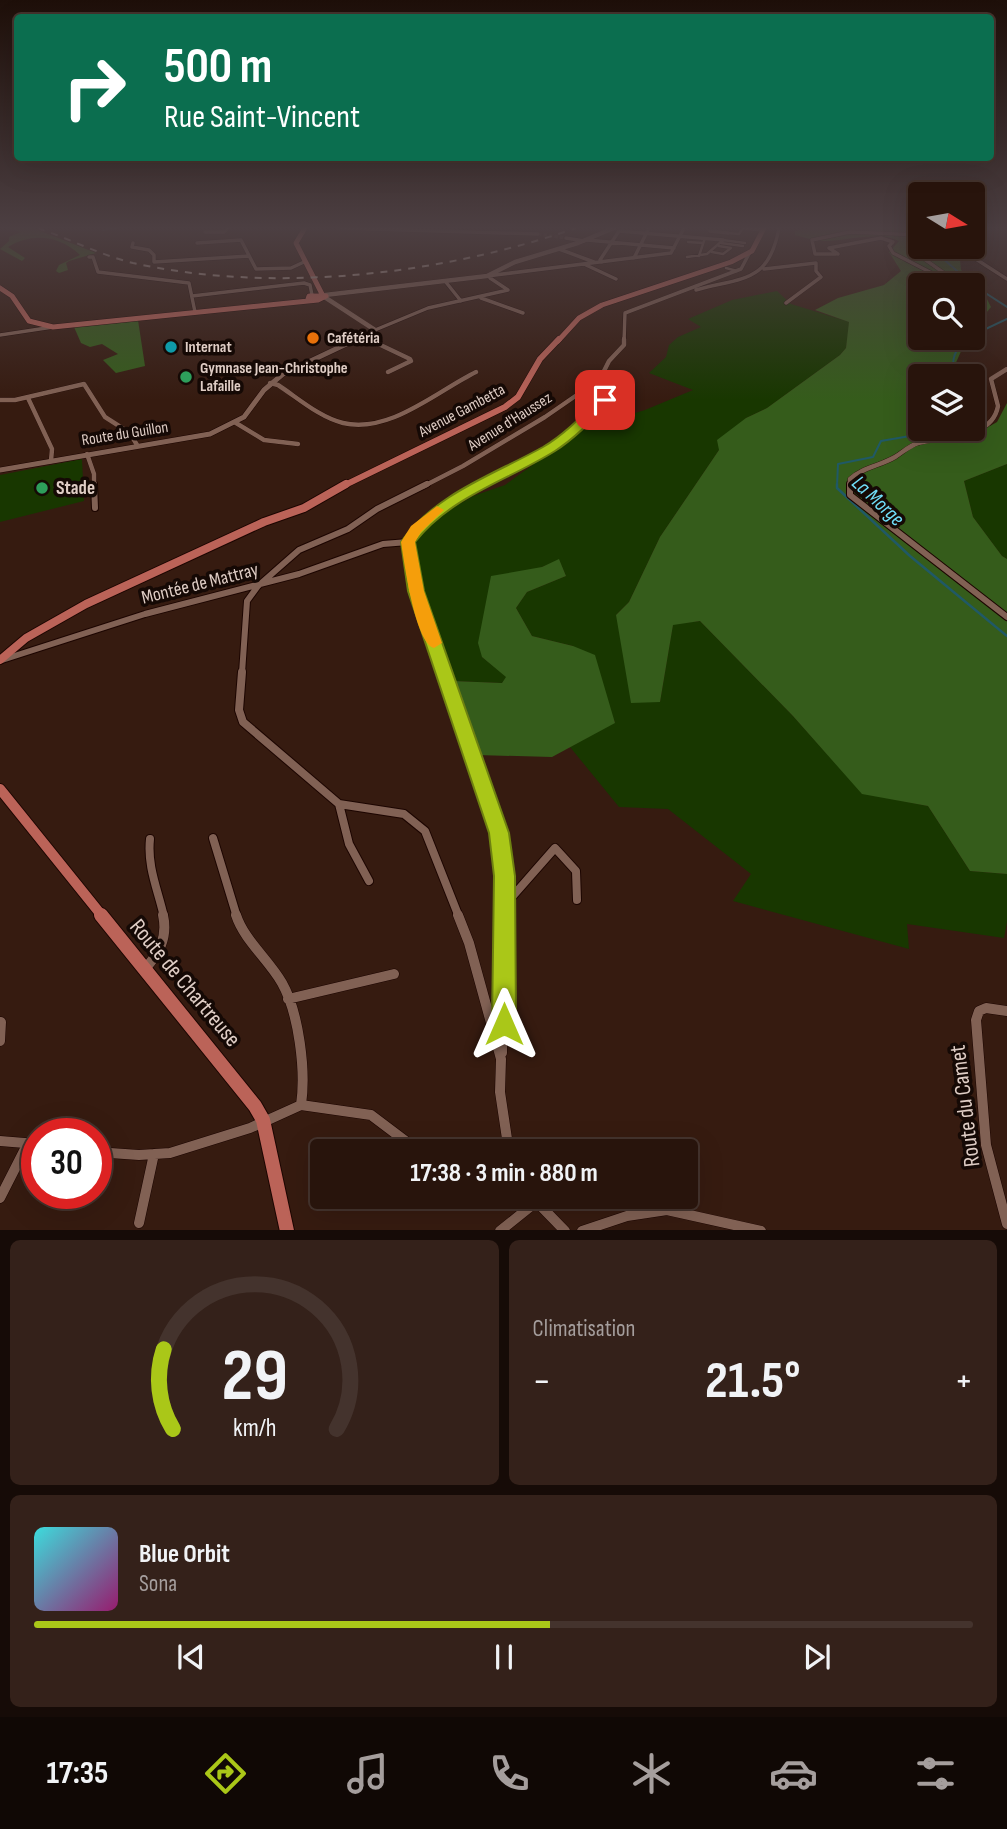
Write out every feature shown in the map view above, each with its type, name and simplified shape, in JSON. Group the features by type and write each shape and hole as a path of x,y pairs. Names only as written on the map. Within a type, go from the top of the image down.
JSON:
{"main road":[{"path":"0,288 12,296 29,321 53,327 319,296 314,285"},
{"name":"Avenue Gambetta","path":"0,660 26,638 86,604 264,522 304,508 349,482 512,402 522,392 540,359 579,318 591,309 661,285"},
{"name":"Route de Chartreuse","path":"0,789 143,970 225,1066 262,1120 287,1230"}],"street":[{"path":"189,285 195,312"},
{"path":"192,296 283,285"},
{"path":"310,285 319,296 375,330"},
{"path":"319,296 409,285"},
{"path":"449,285 461,301"},
{"path":"270,383 307,362 422,309 508,290 501,285"},
{"name":"Avenue d'Haussez","path":"258,586 299,550 348,529 545,417 600,379 609,361 624,345 625,313 698,285"},
{"path":"677,293 708,285"},
{"path":"786,303 810,285"},
{"path":"479,297 523,313"},
{"path":"0,335 53,327"},
{"path":"362,336 410,359 411,361 388,372"},
{"path":"1007,369 991,379 998,398 997,414 992,421 951,438 912,445 892,458 859,470 850,480 850,495 1007,617"},
{"path":"270,383 278,385 341,423 364,424 401,413 476,372"},
{"name":"Route du Guillon","path":"0,470 201,436 236,423 270,383"},
{"path":"2,400 83,384 104,417 136,437 137,445"},
{"path":"28,397 52,449 51,461"},
{"path":"507,1139 500,1092 504,1024 505,876 499,833 416,591 408,542 425,520 449,502 551,448 605,400"},
{"path":"236,423 247,433 288,445 298,444"},
{"path":"87,454 94,474 95,508"},
{"name":"Montée de Mattray","path":"0,660 203,598 258,586 383,544 408,542"},
{"path":"258,586 247,601 240,717 252,731 339,804 404,814 425,831 469,943 501,1059"},
{"path":"339,804 341,826 349,850 369,881"},
{"path":"213,838 226,890 238,920 283,984 295,1019 304,1083 302,1105"},
{"path":"143,970 155,960 165,937 159,895 147,848 150,839"},
{"path":"504,906 532,870 555,848 576,872 577,900"},
{"path":"288,999 394,974"},
{"name":"Route du Camet","path":"1007,1011 986,1008 979,1011 976,1020 986,1145 1007,1224"},
{"path":"0,1041 1,1023"},
{"path":"112,1153 154,1154 194,1147 250,1128 262,1120 302,1105 371,1115 403,1139"},
{"path":"0,1141 21,1143"},
{"path":"139,1223 154,1154"},
{"path":"0,1198 21,1164"},
{"path":"500,1230 523,1209"},
{"path":"544,1209 565,1230"},
{"path":"582,1230 627,1216 667,1210 761,1230"}],"green space":[{"path":"883,285 908,285 908,350 962,350 955,364 908,364 908,441 985,441 985,425 990,426 997,422 1007,403 1007,464 964,481 973,517 1007,559 1007,874 970,871 928,806 862,794 793,716 700,621 673,625 660,702 631,703 616,615 629,602 660,537 719,450 717,440 746,418 767,408 846,348 849,322 815,310 838,298"},
{"path":"777,291 791,304 850,322 846,348 767,408 746,418 719,450 660,537 629,602 616,615 660,702 673,624 700,621 793,716 862,793 928,806 970,871 1007,874 1007,922 1004,938 907,924 909,949 733,901 751,874 668,809 619,807 570,747 615,722 573,646 532,636 516,608 527,592 566,576 559,560 542,567 482,657 507,677 502,683 453,681 433,629 421,591 416,554 417,536 442,514 473,496 505,485 582,429 645,410 693,390 649,373 666,357 669,345 678,337 701,327 688,319 732,300"},
{"path":"985,295 991,307 985,314"},
{"path":"138,320 145,366 116,373 103,360 118,354 102,344 90,347 81,343 74,327"},
{"name":"Stade","path":"82,459 84,501 0,522 0,475"},
{"path":"1007,464 1007,559 973,517 964,481"},
{"path":"559,559 566,576 527,592 516,608 532,636 573,646 595,655 615,723 552,757 477,755 453,681 502,683 506,677 482,657 478,643 491,576 542,567"}],"waterway":[{"name":"La Morge","path":"974,285 1007,307"},
{"name":"La Morge","path":"985,329 1007,319"},
{"name":"La Morge","path":"953,364 957,350"},
{"name":"La Morge","path":"837,486 838,464 873,457 881,441 908,436"},
{"name":"La Morge","path":"837,486 910,556 1007,636"}],"slow traffic":[{"path":"434,643 416,591 408,542 411,534 437,510"}],"place":[{"name":"Cafétéria","path":"313,338"},
{"name":"Internat","path":"171,347"},
{"name":"Gymnase Jean-Christophe Lafaille","path":"186,377"},
{"name":"Stade","path":"42,488"}],"route":[{"path":"504,1024 505,876 499,833 416,591 408,542 411,534 425,520 449,502 551,448 605,400"}]}
